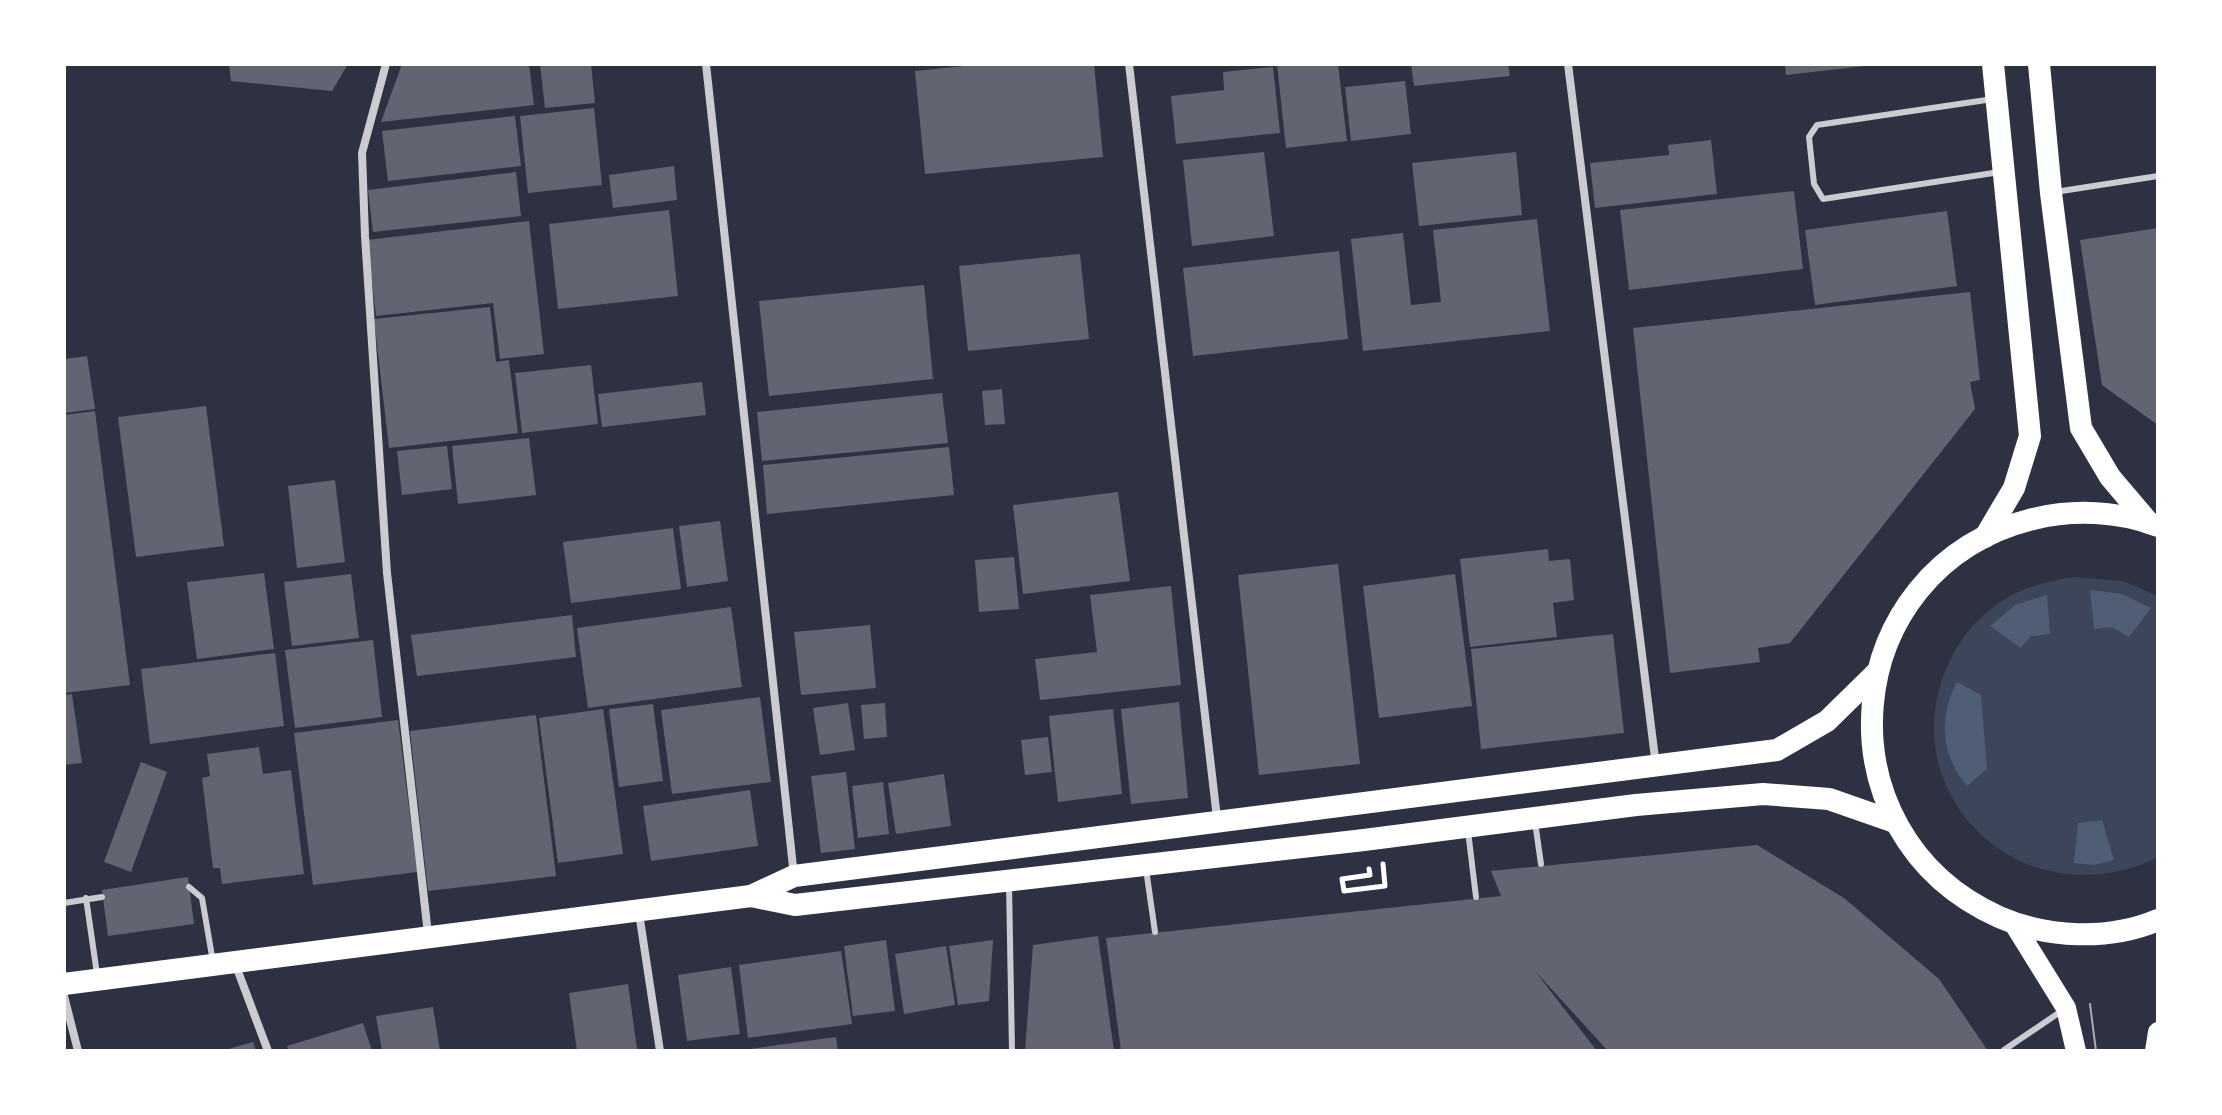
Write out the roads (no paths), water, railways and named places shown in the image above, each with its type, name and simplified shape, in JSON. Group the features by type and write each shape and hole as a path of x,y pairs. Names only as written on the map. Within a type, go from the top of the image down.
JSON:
{"highway":[{"path":"1985,537 2014,488 2030,436 1993,64"},
{"path":"2039,64 2051,193 2081,428 2110,477 2153,524"},
{"path":"2153,524 2116,515 2049,515 2016,523 1985,537 1948,562 1916,593 1893,631 1877,672 1872,700 1873,755 1885,801 1917,856 1945,885 1978,907 2014,924 2047,932 2081,935 2114,932 2158,920"},
{"path":"64,984 751,896 794,876 1777,750 1827,721 1877,672"},
{"path":"751,896 795,905 1636,805 1763,794 1829,799 1895,822"}],"main road":[{"path":"2014,924 2066,1008 2076,1051"}],"street":[{"path":"386,64 362,153 365,236 387,573 429,938"},
{"path":"706,64 794,876"},
{"path":"1129,64 1217,820"},
{"path":"1568,64 1656,766"},
{"path":"639,912 660,1051"},
{"path":"224,964 268,1051"},
{"path":"64,996 78,1051"}],"lane":[{"path":"1997,99 1817,125 1809,137 1814,184 1823,199 2003,171"},
{"path":"2051,193 2158,176"},
{"path":"1535,819 1541,864"},
{"path":"1467,827 1476,897"},
{"path":"1146,865 1155,932"},
{"path":"1009,881 1012,1051"},
{"path":"189,887 202,898 224,964"},
{"path":"64,903 102,897"},
{"path":"86,898 98,980"},
{"path":"2004,1050 2066,1008"}],"tram line":[{"path":"2090,1004 2096,1051"}]}
